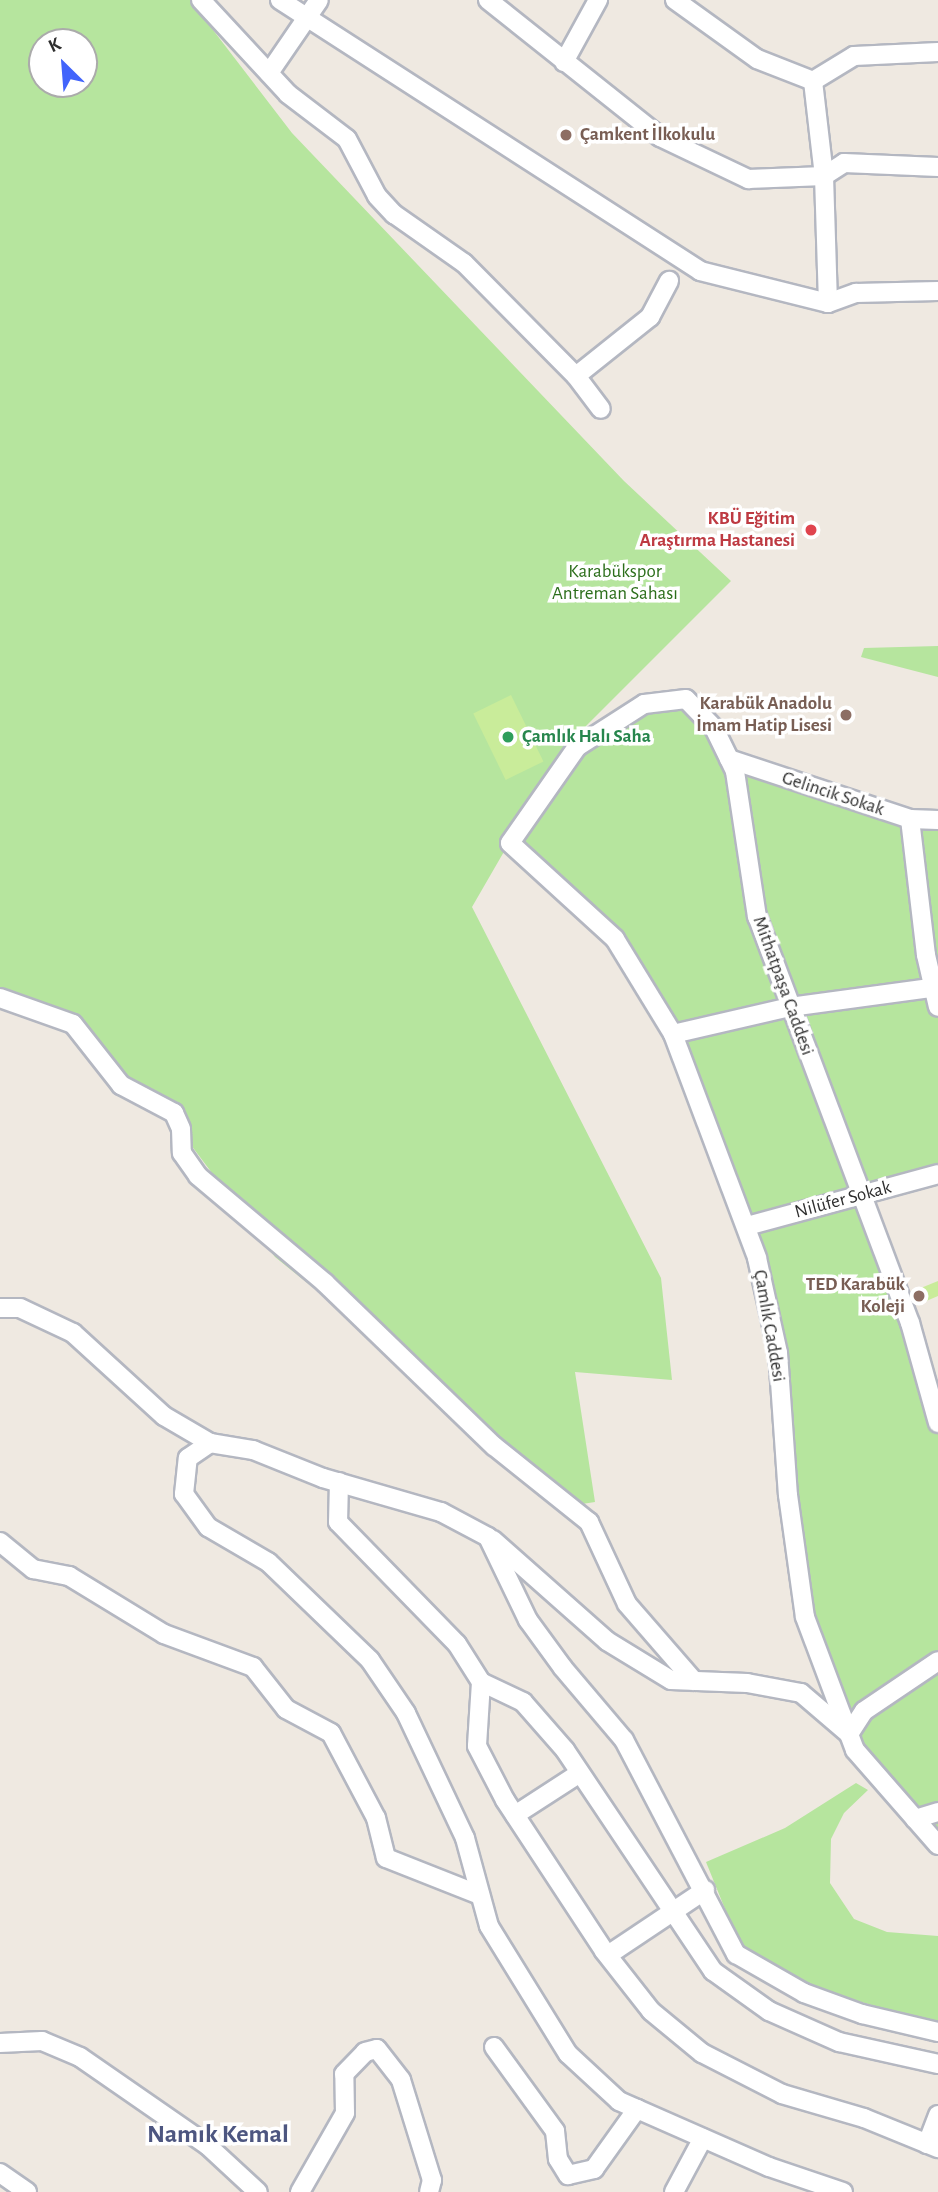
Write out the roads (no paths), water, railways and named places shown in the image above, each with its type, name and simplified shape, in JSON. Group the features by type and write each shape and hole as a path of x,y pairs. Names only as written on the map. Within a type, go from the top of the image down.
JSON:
{"street":[{"path":"201,0 288,94 347,139 377,196 394,215 464,264 576,376 601,409"},
{"path":"280,0 307,22 700,271 828,303 856,293 938,290"},
{"path":"269,73 307,22 318,0"},
{"path":"488,0 536,34 564,62 660,137 748,179 824,176 844,163 938,167"},
{"path":"564,62 598,0"},
{"path":"675,0 757,59 813,80"},
{"path":"813,80 854,56 938,52"},
{"path":"813,80 824,176 828,303"},
{"path":"576,376 650,317 669,281"},
{"name":"Mithatpaşa Caddesi","path":"510,843 577,747 645,704 686,699 714,728 729,759 757,917 909,1322 938,1423"},
{"name":"Gelincik Sokak","path":"729,759 910,819 938,820"},
{"path":"910,819 938,1007"},
{"name":"Çamlık Caddesi","path":"510,843 615,939 673,1034 747,1226 778,1353 788,1495 805,1617 855,1750 938,1845"},
{"path":"673,1034 790,1007 936,987"},
{"path":"0,998 73,1024 121,1085 174,1113 181,1129 182,1153 198,1176 325,1283 494,1446 589,1522 627,1604 694,1681"},
{"name":"Nilüfer Sokak","path":"747,1226 938,1174"},
{"path":"0,1308 20,1308 73,1333 164,1416 210,1443 253,1450 339,1482 441,1512 488,1536 607,1642 671,1680 747,1683 801,1693 849,1734 864,1711 938,1661"},
{"path":"210,1443 188,1458 184,1494 208,1527 268,1562 370,1660 406,1713 465,1838 489,1926 568,2054 620,2101 703,2138 833,2190"},
{"path":"339,1482 338,1522 457,1644 481,1682 523,1702 580,1773 713,1971 769,2011 839,2042 938,2064"},
{"path":"488,1536 528,1619 562,1668 624,1740 705,1890 736,1954 804,1993 862,2014 938,2032"},
{"path":"0,1542 33,1569 69,1576 164,1634 253,1667 286,1709 331,1733 376,1818 386,1858 481,1895"},
{"path":"481,1682 477,1746 515,1815 608,1955 651,2011 702,2053 782,2094 864,2118 933,2146 938,2115"},
{"path":"515,1815 580,1773"},
{"path":"915,1819 938,1812"},
{"path":"608,1955 705,1890"},
{"path":"0,2043 42,2041 80,2057 207,2145 258,2192"},
{"path":"494,2047 555,2131 558,2159 568,2175 594,2169 637,2109"},
{"path":"300,2192 345,2113 344,2074 365,2052 377,2049 401,2080 432,2180 429,2192"},
{"path":"674,2192 703,2138"},
{"path":"0,2173 27,2192"}],"place":[{"name":"Çamkent İlkokulu","path":"566,135"},
{"name":"KBÜ Eğitim Araştırma Hastanesi","path":"811,530"},
{"name":"Karabük Anadolu İmam Hatip Lisesi","path":"846,715"},
{"name":"Çamlık Halı Saha","path":"508,737"},
{"name":"TED Karabük Koleji","path":"919,1296"}],"district":[{"name":"Namık Kemal","path":"218,2135"}],"park label":[{"name":"Karabükspor Antreman Sahası","path":"615,583"}]}
